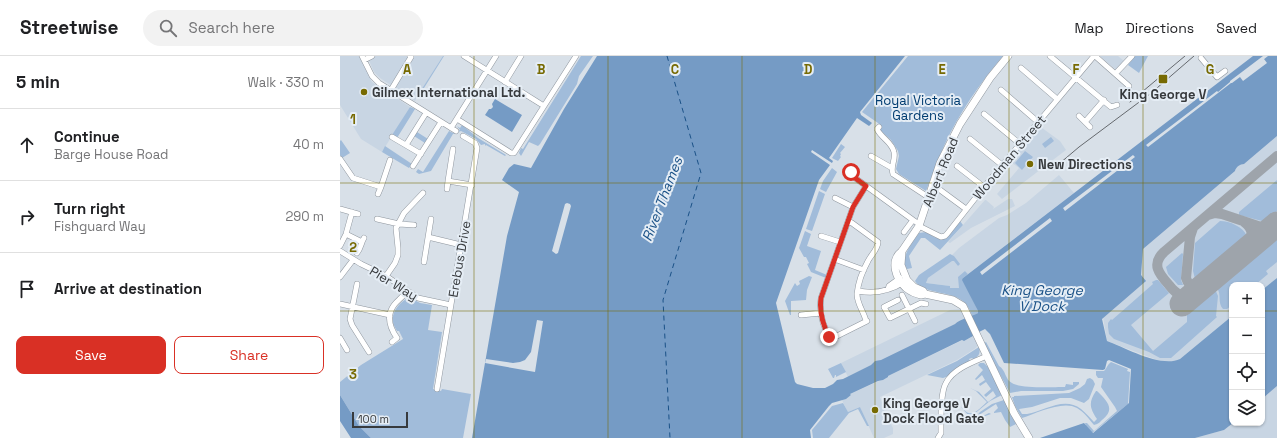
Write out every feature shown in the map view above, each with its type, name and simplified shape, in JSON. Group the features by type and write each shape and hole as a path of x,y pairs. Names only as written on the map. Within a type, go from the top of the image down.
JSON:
{"highway":[{"name":"Albert Road","path":"903,280 896,272 895,264 898,254 902,251 917,223 948,147 968,110 990,78 1008,56"},
{"path":"903,280 906,288 921,296 925,294 955,300 963,306 986,356 1018,420 1029,438"}],"street":[{"path":"372,56 363,58 375,80 454,130 457,119 496,56"},
{"path":"391,90 411,57 410,56"},
{"path":"464,56 544,106"},
{"path":"505,82 521,56"},
{"path":"457,119 512,154 516,151 576,56"},
{"path":"1050,56 1111,107 1117,105"},
{"path":"1094,56 1116,73 1129,87"},
{"name":"Woodman Street","path":"917,223 943,237 947,234 1002,165 1094,56"},
{"path":"1116,73 1132,56"},
{"path":"1201,58 1217,77 1225,71"},
{"path":"1021,68 1057,99"},
{"path":"1001,90 1038,122"},
{"path":"1085,122 1104,100"},
{"path":"406,145 426,113"},
{"path":"984,114 1020,144"},
{"path":"1079,116 1090,127"},
{"path":"413,166 441,122"},
{"path":"878,127 878,132 886,139 894,151 892,173 928,197"},
{"name":"Erebus Drive","path":"437,389 477,148 475,143 463,136"},
{"path":"392,137 421,154"},
{"path":"970,139 1002,165"},
{"path":"447,189 453,148"},
{"path":"871,156 892,168"},
{"path":"340,160 353,178 381,187"},
{"path":"378,194 390,160"},
{"path":"958,166 984,187"},
{"path":"851,171 851,175 917,223 904,232"},
{"path":"448,181 472,185"},
{"path":"932,184 966,209"},
{"path":"848,221 878,242 878,245 868,260 858,291 859,304 866,321 831,340 824,326 820,305 821,298 840,242 853,207 866,186"},
{"path":"386,276 395,263 398,255 396,228 404,213 423,193"},
{"path":"835,198 853,207"},
{"path":"340,209 355,213 340,246"},
{"path":"377,219 399,224 414,225"},
{"path":"424,262 431,219"},
{"path":"346,234 363,240 362,246 357,253"},
{"path":"821,236 840,242"},
{"path":"428,237 461,245"},
{"name":"Pier Way","path":"340,251 353,260 386,276 421,300 451,305"},
{"path":"835,258 864,270"},
{"path":"340,278 353,260"},
{"path":"858,291 870,293 880,292 892,289 903,280"},
{"path":"358,284 350,319 352,325 369,352"},
{"path":"392,342 396,338 390,325 390,315 394,304 404,296 407,291"},
{"path":"902,295 915,321"},
{"path":"898,300 884,307 890,318 921,303 926,304"},
{"path":"340,304 390,315"},
{"path":"801,316 821,313"},
{"path":"340,338 348,350"},
{"path":"938,438 941,433 942,396 946,383 952,375 960,369 986,356"}],"shaded area":[{"path":"340,56 359,56 372,82 410,107 382,152 361,139 340,105"},
{"path":"367,56 443,56 415,101 380,78 374,72"},
{"path":"1100,56 1118,56 1124,61 1116,70"},
{"name":"New Directions","path":"1038,125 1060,141 1066,150 1002,199 997,194 1019,168 1008,160"},
{"path":"1277,136 1277,278 1265,288 1265,282 1229,282 1229,318 1177,361 1167,362 1157,360 1107,341 1103,317 1141,275 1143,249 1235,171 1236,168 1241,164 1244,164"},
{"path":"1059,175 1074,193 968,274 965,271 959,283 959,288 950,288 950,286 926,283 928,278 952,260 954,260 958,266 954,256 952,255 959,248 999,218 1007,215 1026,203"},
{"path":"1008,199 1012,199 1015,206 971,228 950,243 948,242 985,200 994,207 993,209"},
{"path":"961,309 966,319 960,320 955,324 881,361 875,361 871,365 848,377 841,363 950,310"},
{"path":"973,335 978,345 976,348 957,360 880,397 883,408 893,428 893,434 884,438 874,438 860,407 848,412 847,411 842,400 851,395 850,394 883,380 888,376 970,338 973,336"},
{"path":"1277,386 1277,438 1195,438 1224,430 1229,426 1265,426 1265,396"}],"green space":[{"path":"444,56 419,96 418,95"},
{"path":"581,56 593,56 579,76 577,84 540,144 538,146 529,142 521,156 519,153 521,148 523,149"},
{"name":"Royal Victoria Gardens","path":"908,56 1003,56 978,88 956,122 941,152 926,191 899,174 896,169 899,156 898,151 891,140 881,131 881,126 862,112"},
{"path":"1135,56 1148,56 1139,73 1128,65"},
{"path":"410,107 415,109 397,138 392,135"},
{"path":"462,125 478,138 506,155 505,156 486,145 485,146 485,144 481,145 476,139 461,131 453,134 431,171 419,174 416,172 418,169 423,172 449,131 453,133 460,130 457,126 460,128"},
{"path":"417,132 428,139 425,143 414,136"},
{"path":"1051,137 1054,141 1045,148 1042,144"},
{"path":"341,140 350,153 342,158 340,155"},
{"path":"841,144 845,147 840,153 841,157 838,161 832,158"},
{"path":"385,146 412,164 409,168 382,152"},
{"path":"1025,151 1033,157 1022,170 1015,163"},
{"path":"832,168 837,172 826,192 820,189 823,181"},
{"path":"1277,180 1277,211 1267,220 1262,221 1239,215 1239,212"},
{"path":"819,191 825,194 812,231 806,229"},
{"path":"960,221 963,225 940,250 925,238 921,238 909,256 912,268 907,269 905,265 906,255 910,245 919,233 926,232 940,239"},
{"path":"1220,221 1236,225 1247,236 1195,279 1193,271 1195,243"},
{"path":"805,231 811,234 807,246 821,251 815,270 827,275 826,278 811,272 807,264 809,263 806,257 804,257 799,248"},
{"path":"1277,237 1277,262 1266,271 1268,274 1259,282 1229,282 1229,307 1227,309 1223,309 1220,304 1217,288"},
{"path":"1182,253 1181,280 1183,285 1178,285 1168,274 1166,267"},
{"path":"950,254 954,256 960,264 958,266 954,261 952,261 928,278 926,283 950,286 950,288 959,288 958,277 965,271 968,274 963,278 963,280 978,311 978,313 972,316 965,303 960,299 925,289 915,281 919,275"},
{"path":"809,276 812,277 807,290 806,300 791,301 790,315 785,301 795,283 797,286 800,284 799,281"},
{"path":"1158,280 1169,293 1131,325 1153,351 1187,322 1187,313 1215,289 1218,296 1217,317 1171,358 1160,358 1149,352 1114,339 1109,334 1108,323 1111,319 1112,320 1153,284 1152,282"},
{"path":"409,297 420,303 432,305 428,330 442,332 433,389 471,394 463,438 371,438 359,426 340,395 340,382 361,365 403,339 399,331 397,331 394,326 393,316 400,304"},
{"path":"986,342 1008,380 1016,385 1065,387 1066,384 1073,385 1073,382 1079,382 1079,384 1073,389 1063,391 1021,391 1010,393 989,354 984,343"},
{"path":"979,347 980,352 978,356 973,359 969,359 970,361 946,377 943,378 927,375 957,361"},
{"path":"1111,362 1128,369 1127,371 1130,372 1128,404 1092,433 1085,423 1087,423 1094,431 1117,411 1101,387 1103,378 1098,378 1096,375 1096,371 1104,371"},
{"path":"841,363 846,372 836,377 835,375 833,378 828,369"},
{"path":"980,363 984,363 988,367 1002,395 990,401 973,415 970,416 961,407 968,413 974,413 987,402 976,391 970,388 979,392 988,402 996,396 993,391 986,397 984,395 991,389 986,382 980,386 979,384 985,380 982,375 976,380 975,379 983,370 978,365"},
{"path":"1090,378 1095,384 1089,399 1084,403 1071,398 1060,398 1032,407 1019,409 1022,414 1027,414 1061,404 1075,405 1094,422 1097,419 1091,408 1091,402 1093,395 1097,391 1107,402 1109,412 1094,425 1077,408 1065,405 1050,408 1022,418 1012,397 1069,393 1080,388 1085,384 1087,379"},
{"path":"1004,400 1016,424 1010,427 1001,412 994,413 998,408 996,404 979,415 983,416 989,413 991,414 968,422 967,418 973,420 980,412 992,404"},
{"path":"843,403 848,412 860,407 869,426 867,426 858,409 849,413 829,438 813,438 812,430 832,406"}],"water":[{"path":"597,56 905,56 860,112 861,115 872,123 869,126 857,118 829,158 833,161 832,163 812,150 811,152 830,165 819,180 776,303 795,382 797,384 813,388 825,388 837,380 843,379 871,365 875,361 881,360 955,324 962,319 978,313 962,280 963,278 1253,56 1277,56 1277,136 1244,164 1238,166 1235,171 1143,249 1141,275 1146,281 1102,319 1107,341 1144,356 1163,361 1172,361 1180,359 1229,318 1229,426 1224,430 1195,438 1040,438 1084,423 1093,433 1129,403 1131,369 1109,360 1107,361 1105,369 1103,370 1004,363 990,334 985,329 964,341 962,340 888,376 883,380 850,394 851,395 846,399 832,403 810,430 811,438 472,438 507,236 519,192 502,180 509,168 514,164 531,168 564,109"},
{"path":"495,99 522,115 512,132 485,115 489,109 493,107 492,104"},
{"path":"1277,278 1277,386 1265,396 1265,318 1265,288"},
{"path":"340,395 359,426 371,438 351,438 340,421"}],"pier":[{"path":"1263,56 1268,56 1264,59 1267,63 1243,81 1240,77 1231,83 1148,147 1146,145 1217,91 1218,92"},
{"path":"1133,155 1135,157 1065,211 1063,208"},
{"path":"567,203 571,206 558,253 556,254 552,251 565,204"},
{"path":"1050,218 1052,221 982,275 980,272"},
{"path":"537,320 543,321 535,372 485,363 486,359 513,363 525,360 531,352"}],"ferry route":[{"path":"667,56 701,173 663,300 670,438"}],"taxiway":[{"path":"1196,292 1185,296 1174,291 1162,277 1158,269 1157,265 1160,256 1277,156"},
{"path":"1208,215 1215,213 1222,214 1261,227 1267,227 1277,223"},
{"path":"1244,222 1250,228 1252,234 1251,242 1247,249"},
{"path":"1193,228 1190,237 1186,278 1193,286 1204,286"}],"runway":[{"path":"1182,304 1277,224"}],"tram line":[{"path":"1130,102 1185,56"},
{"path":"1053,169 1079,147 1150,94 1194,56"}],"place":[{"name":"King George V","path":"1163,79"},
{"name":"Gilmex International Ltd.","path":"364,92"},
{"name":"New Directions","path":"1030,164"},
{"name":"King George V Dock Flood Gate","path":"875,410"}],"route":[{"path":"829,337 822,318 820,305 821,298 853,207 866,186 851,175 851,172"}],"water label":[{"name":"River Thames","path":"662,199"},
{"name":"King George V Dock","path":"1042,298"}]}
